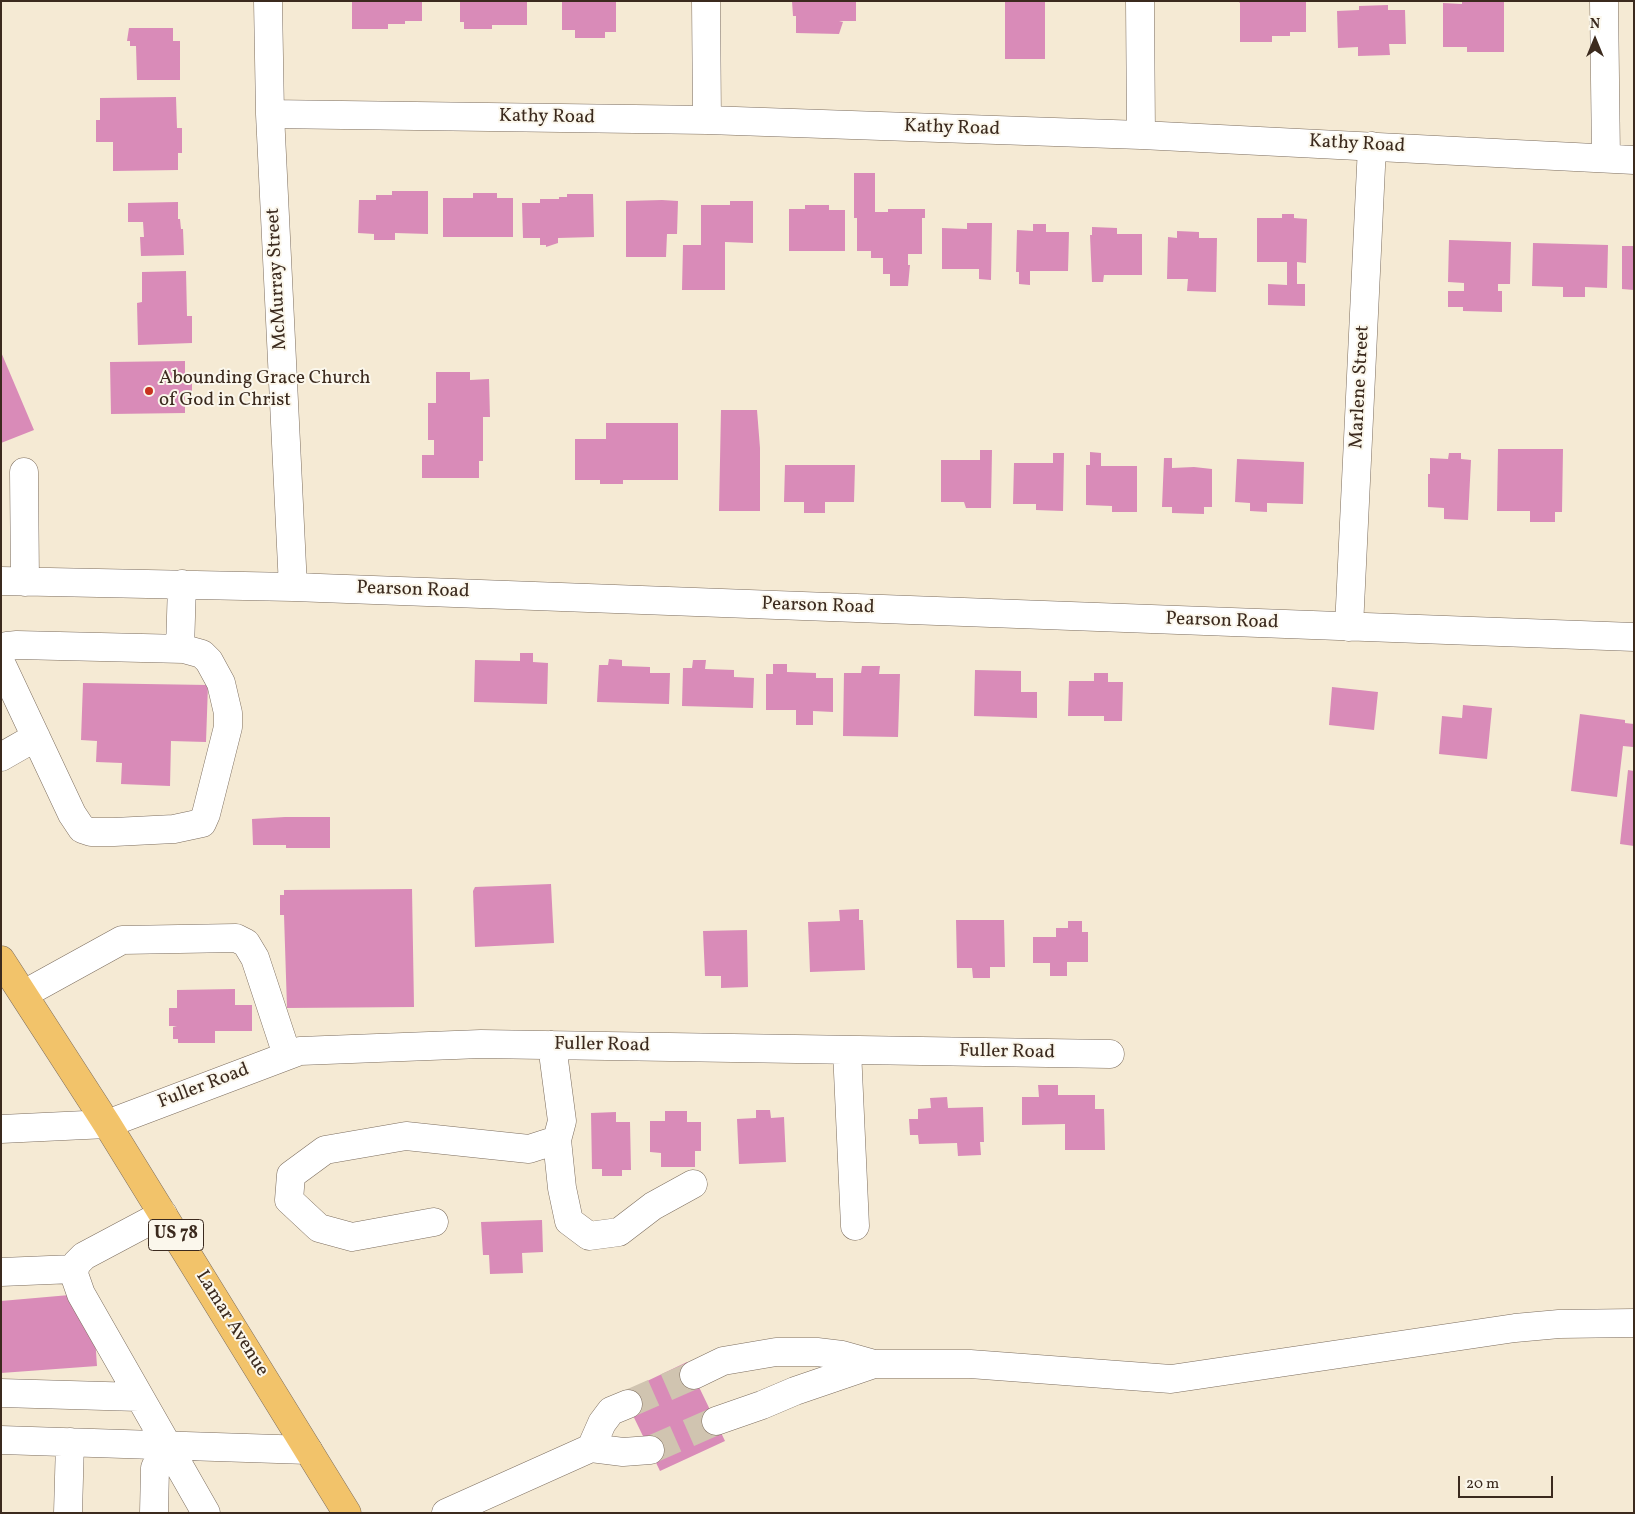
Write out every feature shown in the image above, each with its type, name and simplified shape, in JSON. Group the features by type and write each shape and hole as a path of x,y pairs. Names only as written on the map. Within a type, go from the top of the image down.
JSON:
{"highway":[{"name":"Lamar Avenue","path":"1,960 107,1124 347,1513"}],"street":[{"name":"McMurray Street","path":"268,1 270,114 293,587"},
{"path":"706,1 707,120"},
{"path":"1140,1 1141,135"},
{"path":"1604,1 1606,158"},
{"name":"Kathy Road","path":"270,114 707,120 1141,135 1634,160"},
{"name":"Marlene Street","path":"1349,627 1372,146"},
{"path":"13,582 24,472"},
{"name":"Pearson Road","path":"13,582 293,587 1634,637"},
{"path":"180,649 182,584"},
{"path":"1,651 11,645 180,649 202,654 209,661 221,683 228,713 226,740 202,823 189,827 140,831 91,832 82,829 72,814 1,663"},
{"path":"1,757 36,736"},
{"path":"24,994 122,940 236,938 246,944 255,958 287,1055"},
{"name":"Fuller Road","path":"1,1128 107,1124 300,1051 481,1044 1110,1054"},
{"path":"552,1045 562,1121 557,1140 562,1188 569,1221 589,1236 619,1232 653,1206 693,1184"},
{"path":"847,1050 855,1226"},
{"path":"434,1222 352,1238 319,1228 289,1200 291,1175 325,1150 406,1136 529,1149 557,1140"},
{"path":"74,1269 84,1256 163,1214"},
{"path":"1,1272 74,1269"},
{"path":"74,1269 81,1294 165,1445 206,1513"},
{"path":"694,1375 723,1361 776,1352 826,1352 874,1364 970,1364 1172,1380 1515,1328 1560,1324 1634,1323"},
{"path":"716,1421 874,1364"},
{"path":"1,1393 139,1397"},
{"path":"591,1448 602,1423 611,1411 628,1404"},
{"path":"1,1440 308,1450"},
{"path":"68,1513 70,1442"},
{"path":"154,1513 155,1468 165,1445"},
{"path":"446,1513 591,1448 623,1452 650,1450"}],"building":[{"path":"352,1 422,1 422,21 388,24 388,29 352,29"},
{"path":"460,1 527,1 527,25 492,25 492,29 464,29 464,22 460,22"},
{"path":"562,1 616,1 616,32 605,32 605,38 575,38 575,30 562,30"},
{"path":"792,1 856,1 856,21 839,21 843,22 839,34 796,33 796,16 793,16"},
{"path":"1005,1 1045,1 1045,59 1005,59"},
{"path":"1238,1 1306,1 1306,32 1290,32 1290,36 1272,36 1272,42 1240,42 1240,3"},
{"path":"1462,1 1504,1 1504,52 1467,52 1467,47 1443,47 1443,3 1462,4"},
{"path":"1388,5 1388,10 1405,10 1406,44 1389,44 1390,55 1358,56 1358,47 1338,48 1337,11 1359,10 1359,6"},
{"path":"129,28 173,28 173,41 180,41 180,80 137,80 136,46 130,46 130,41 127,41"},
{"path":"176,97 177,128 182,128 182,153 178,153 178,170 113,171 113,142 96,142 96,120 100,120 100,98"},
{"path":"854,173 875,173 875,212 888,212 888,209 925,209 925,218 922,218 922,254 908,254 908,265 910,265 908,286 890,286 890,274 883,274 883,258 871,258 871,251 857,251 857,218 854,218"},
{"path":"392,191 428,191 428,234 395,233 395,240 374,240 374,234 358,233 359,200 376,200 376,195 392,195"},
{"path":"473,193 497,193 497,198 513,198 513,237 443,237 443,198 473,198"},
{"path":"567,194 593,194 594,237 558,238 558,243 546,247 546,245 540,245 540,238 523,238 522,203 540,203 540,199 559,199 559,197 567,197"},
{"path":"626,201 678,201 677,234 667,234 666,257 626,257"},
{"path":"730,201 753,201 753,243 725,242 725,290 682,290 683,245 701,245 701,205 730,205"},
{"path":"178,202 178,219 180,219 181,229 183,229 184,255 141,256 140,237 144,237 143,222 128,222 128,203"},
{"path":"805,205 829,205 829,210 845,210 845,251 789,251 789,209 805,209"},
{"path":"1282,214 1294,214 1294,218 1307,219 1306,263 1297,262 1297,284 1305,284 1305,306 1268,305 1268,284 1287,285 1287,262 1257,262 1257,218 1282,218"},
{"path":"967,223 992,223 991,280 979,279 979,269 942,269 942,228 967,229"},
{"path":"1033,224 1046,224 1046,232 1069,232 1068,271 1030,271 1030,285 1019,284 1019,272 1016,272 1017,230 1033,231"},
{"path":"1092,227 1117,228 1117,234 1142,234 1142,275 1104,275 1103,282 1092,282 1090,235 1092,235"},
{"path":"1177,231 1199,232 1199,238 1217,238 1216,292 1187,291 1188,279 1167,279 1168,237 1177,238"},
{"path":"1449,240 1511,242 1510,284 1498,284 1498,291 1502,291 1502,312 1463,311 1463,307 1448,307 1448,291 1464,291 1464,283 1448,282"},
{"path":"1533,243 1608,245 1607,288 1585,287 1585,297 1563,297 1563,287 1532,286"},
{"path":"1622,246 1634,246 1634,290 1622,289"},
{"path":"186,271 187,316 192,316 192,343 138,345 137,303 142,302 142,272"},
{"path":"1,352 34,430 1,443"},
{"path":"185,361 185,381 192,381 192,395 185,395 185,413 111,414 110,362"},
{"path":"436,372 470,372 470,380 489,379 490,417 483,417 483,461 479,461 479,478 422,478 422,455 434,455 434,440 428,440 428,403 436,403"},
{"path":"721,410 757,410 760,448 760,511 719,511"},
{"path":"606,423 678,423 678,480 623,480 623,484 600,484 600,480 575,480 575,439 606,439"},
{"path":"1498,449 1563,449 1562,512 1555,512 1555,522 1530,522 1530,511 1497,511"},
{"path":"980,450 992,450 991,508 966,508 964,502 941,502 941,460 980,460"},
{"path":"1090,452 1101,453 1101,466 1137,466 1137,512 1112,512 1112,506 1086,505 1086,465 1090,465"},
{"path":"1053,453 1064,453 1063,511 1036,510 1036,504 1013,504 1014,463 1053,463"},
{"path":"1449,453 1461,453 1461,459 1471,460 1468,520 1444,519 1444,508 1428,507 1430,458 1448,459"},
{"path":"1164,458 1172,458 1172,468 1194,467 1212,469 1212,507 1204,507 1204,514 1172,513 1172,507 1162,507"},
{"path":"1237,459 1304,462 1303,504 1267,503 1267,512 1250,511 1250,503 1235,502"},
{"path":"785,465 855,465 854,502 825,502 825,513 804,513 804,502 784,502"},
{"path":"520,653 533,653 533,662 548,663 547,704 474,702 475,660 520,661"},
{"path":"609,659 622,660 622,666 650,667 650,673 670,673 669,704 597,702 599,665 608,665"},
{"path":"693,660 706,660 705,669 734,670 734,677 754,678 753,708 682,706 683,668 692,668"},
{"path":"773,664 787,664 787,672 816,673 816,678 833,678 833,712 813,711 813,725 796,725 796,710 766,710 766,674 773,674"},
{"path":"862,666 880,666 879,674 900,674 898,737 843,736 844,673 861,673"},
{"path":"975,670 1021,671 1021,692 1037,692 1037,718 974,716"},
{"path":"1094,673 1108,673 1108,682 1123,682 1122,721 1104,721 1104,716 1068,716 1069,681 1094,681"},
{"path":"83,683 208,685 206,742 171,741 170,786 121,784 122,763 96,762 97,741 81,740"},
{"path":"1332,687 1378,692 1374,730 1329,725"},
{"path":"1463,705 1492,708 1487,759 1439,754 1442,716 1462,718"},
{"path":"1580,714 1625,720 1625,723 1634,724 1633,747 1623,746 1617,797 1571,791"},
{"path":"1628,770 1634,771 1634,846 1620,844"},
{"path":"330,817 330,848 286,848 286,845 253,845 252,819"},
{"path":"551,884 554,943 475,947 473,891 475,887"},
{"path":"412,889 414,1007 287,1008 284,915 280,915 280,895 284,895 284,890"},
{"path":"859,909 859,920 863,920 865,970 810,972 808,922 840,921 839,910"},
{"path":"956,920 1004,920 1005,967 990,967 990,978 973,978 972,968 957,968"},
{"path":"1068,921 1082,921 1082,932 1088,932 1088,962 1067,962 1067,976 1050,976 1050,963 1033,963 1033,937 1056,937 1056,928 1068,928"},
{"path":"747,930 748,987 721,988 721,976 705,976 703,931"},
{"path":"235,989 235,1005 252,1005 252,1031 215,1031 215,1043 178,1043 178,1039 173,1039 173,1027 177,1026 169,1026 169,1008 177,1008 177,990"},
{"path":"1038,1085 1058,1085 1058,1095 1095,1095 1095,1109 1104,1109 1105,1150 1065,1150 1065,1124 1022,1125 1022,1097 1039,1097"},
{"path":"947,1097 948,1108 983,1107 984,1142 980,1142 981,1155 958,1156 957,1143 919,1144 918,1135 910,1135 909,1119 918,1119 918,1109 931,1108 930,1098"},
{"path":"756,1110 770,1110 771,1118 784,1117 786,1162 739,1164 737,1119 756,1118"},
{"path":"665,1111 687,1111 687,1122 701,1122 701,1151 695,1151 695,1167 661,1167 661,1153 650,1152 650,1121 665,1121"},
{"path":"616,1112 616,1122 630,1122 631,1170 622,1170 622,1176 602,1176 602,1169 592,1169 591,1113"},
{"path":"542,1220 543,1252 522,1253 523,1273 490,1274 489,1255 483,1255 481,1222"},
{"path":"92,1294 97,1366 1,1373 1,1301"},
{"path":"687,1362 725,1441 660,1471 622,1393"}],"tunnel":[{"path":"628,1404 694,1375"},
{"path":"650,1450 716,1421"}],"place":[{"name":"Abounding Grace Church of God in Christ","path":"149,391"}]}
